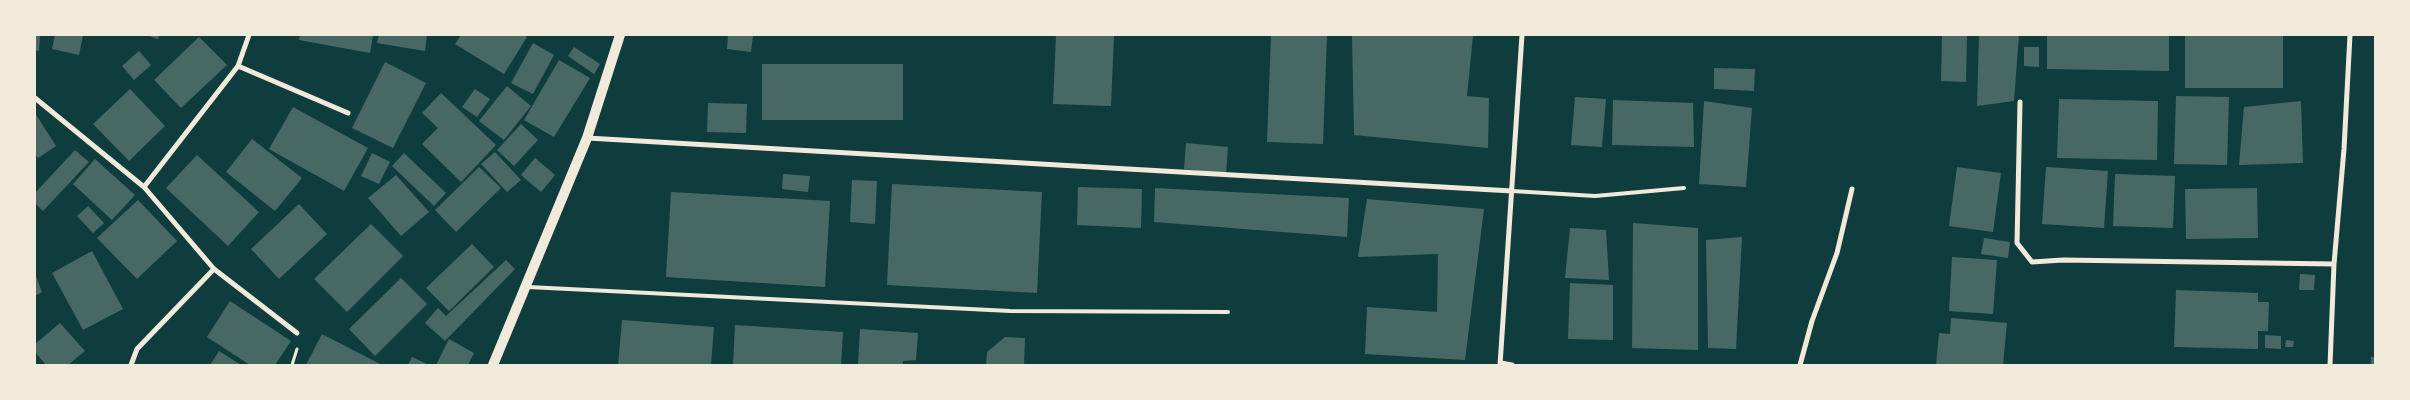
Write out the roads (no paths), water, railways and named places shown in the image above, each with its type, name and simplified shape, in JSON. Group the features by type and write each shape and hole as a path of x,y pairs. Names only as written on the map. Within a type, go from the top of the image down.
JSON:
{"main road":[{"path":"493,365 587,138 620,35"}],"street":[{"path":"144,187 238,66 249,35"},
{"path":"1512,365 1501,364 1522,35"},
{"path":"2330,365 2334,264 2344,149 2350,35"},
{"path":"238,66 348,113"},
{"path":"35,98 144,187 214,268 297,333"},
{"path":"2020,102 2017,243 2032,262 2063,260 2334,264"},
{"path":"587,138 1512,191"},
{"path":"1800,365 1812,320 1837,252 1852,189"},
{"path":"132,365 137,349 214,268"}],"lane":[{"path":"1512,191 1595,196 1684,188"},
{"path":"526,287 1010,311 1228,312"}]}
